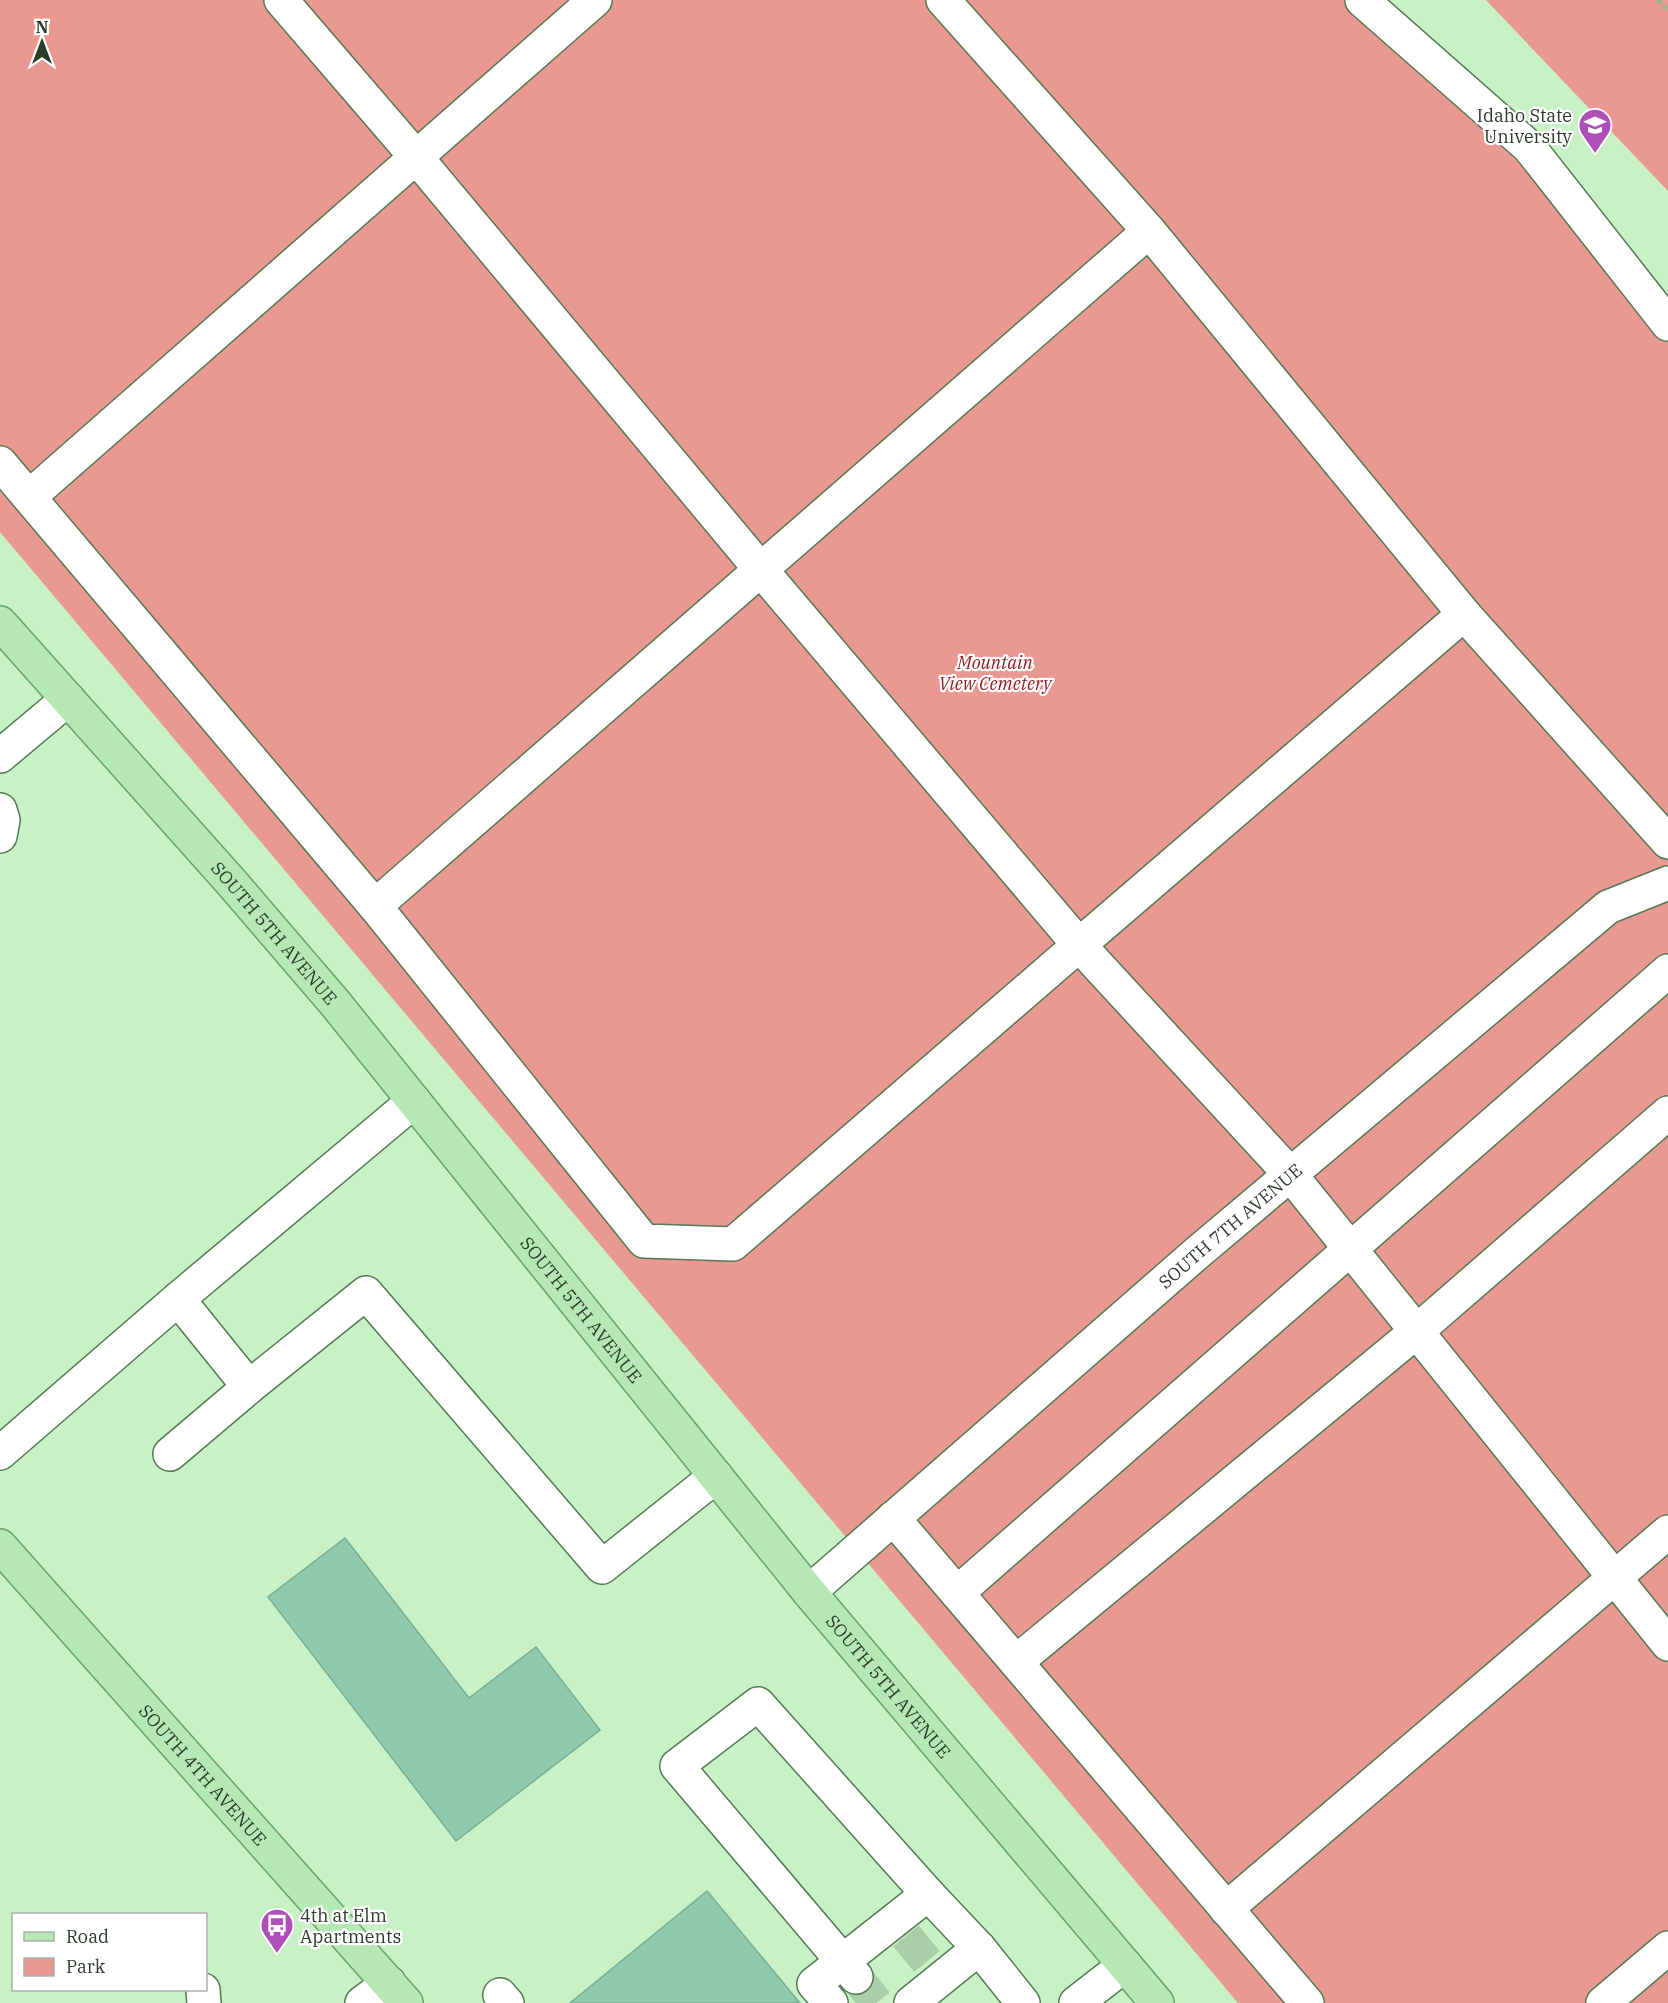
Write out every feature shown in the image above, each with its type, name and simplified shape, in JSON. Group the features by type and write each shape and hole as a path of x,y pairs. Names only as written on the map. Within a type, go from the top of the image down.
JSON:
{"main road":[{"name":"SOUTH 5TH AVENUE","path":"0,622 257,912 334,1003 809,1592 1157,2003"},
{"name":"SOUTH 4TH AVENUE","path":"0,1546 397,1993"}],"street":[{"path":"281,0 416,157 761,570 1079,945 1290,1174 1668,1644"},
{"path":"28,496 595,0"},
{"path":"943,0 1149,231 1464,614 1668,842"},
{"path":"1362,0 1529,147 1668,324"},
{"path":"375,906 1149,231"},
{"path":"0,463 375,906 644,1241 733,1244 1464,614"},
{"path":"0,756 68,699"},
{"path":"0,810 3,820 0,836"},
{"name":"SOUTH 7TH AVENUE","path":"809,1592 1290,1174 1608,907 1668,883"},
{"path":"957,1593 1668,971"},
{"path":"0,1453 178,1299 414,1101"},
{"path":"1016,1662 1417,1331 1668,1113"},
{"path":"170,1454 366,1293 602,1566 716,1476"},
{"path":"178,1299 249,1387"},
{"path":"893,1518 1307,2003"},
{"path":"1226,1909 1668,1532"},
{"path":"849,1969 677,1766 758,1704 979,1948 1023,2003"},
{"path":"831,2003 814,1984 849,1969 900,1928 928,1893"},
{"path":"911,2003 938,1974 979,1948"},
{"path":"1603,2003 1668,1948"},
{"path":"1076,2003 1125,1965"},
{"path":"362,2003 397,1993"}],"path":[{"path":"1658,0 1668,11"}],"green space":[{"name":"Mountain View Cemetery","path":"0,0 1375,0 1668,309 1668,2003 1238,2003 0,532"},
{"path":"1486,0 1668,0 1668,191"}],"building":[{"path":"345,1538 469,1698 536,1647 600,1730 456,1841 268,1597"},
{"path":"707,1891 800,2003 570,2003"}],"tunnel":[{"path":"906,1936 934,1970"},
{"path":"856,1977 877,2003"}],"place":[{"name":"Idaho State University","path":"1595,154"},
{"name":"4th at Elm Apartments","path":"277,1954"}]}
